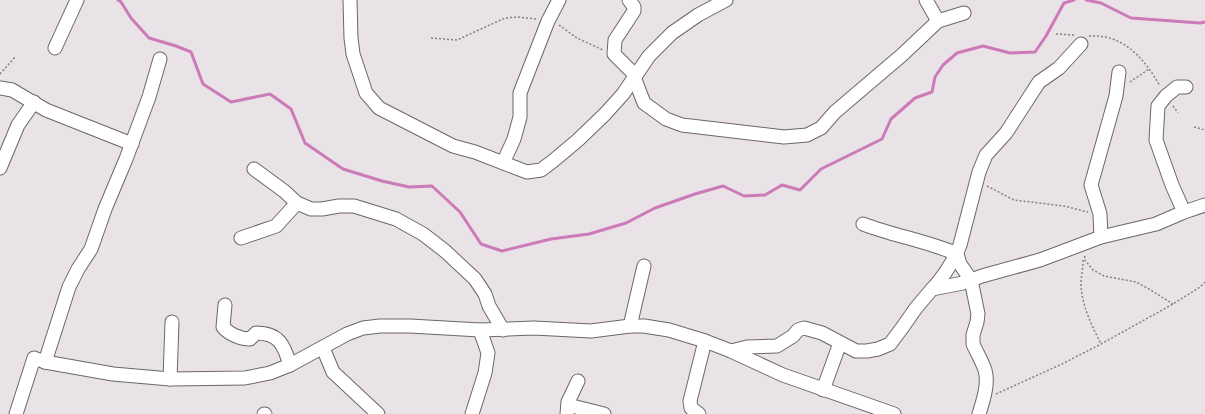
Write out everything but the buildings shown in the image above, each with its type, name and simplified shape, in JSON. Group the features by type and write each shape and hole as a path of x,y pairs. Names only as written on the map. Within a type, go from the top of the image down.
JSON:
{"street":[{"path":"55,48 77,0"},
{"path":"350,0 353,54 366,93 379,108 453,146 475,152 527,172 541,170 554,162 605,114 623,94 649,56 672,34 698,15 726,0"},
{"path":"547,0 551,17"},
{"path":"503,163 514,139 520,117 520,92 559,0"},
{"path":"629,0 634,7 634,11 615,40 614,54 634,76 644,103 666,119 682,124 784,137 807,135 821,128 835,112 902,55 938,21 964,13"},
{"path":"926,0 938,21"},
{"path":"731,352 746,347 777,346 793,336 798,330 804,328 822,333 856,351 867,352 890,344 916,308 941,280 948,266 957,254 976,181 986,155 1006,133 1039,82 1059,68 1080,38"},
{"path":"44,362 69,288 78,269 91,249 105,209 132,144 149,97 160,59"},
{"path":"1095,240 1100,214 1091,185 1116,96 1119,72"},
{"path":"1184,212 1169,178 1156,140 1158,106 1166,96 1177,87 1186,87"},
{"path":"0,88 12,90 46,110 132,144"},
{"path":"0,168 18,125 34,102"},
{"path":"254,169 284,191 297,203 311,208 322,209 339,206 354,206 396,219 423,234 445,251 475,279 485,294 489,306 502,330"},
{"path":"241,238 276,226 297,203"},
{"path":"932,290 963,283 982,276 1040,260 1095,240 1156,224 1205,205"},
{"path":"863,224 957,254"},
{"path":"957,254 960,264 971,280 978,314 972,340 985,371 986,379 979,414"},
{"path":"630,326 644,266"},
{"path":"225,305 223,327 227,332 246,339 250,339 256,333 260,333 278,340 284,347 290,365"},
{"path":"170,379 172,322"},
{"path":"16,414 34,358 44,362 114,374 170,379 245,378 290,365 347,334 363,328 380,326 480,330 534,328 591,331 630,326 669,330 705,341 783,375 823,390 894,414"},
{"path":"472,414 485,373 488,353 480,330"},
{"path":"699,414 691,408 690,401 705,341"},
{"path":"823,390 840,343"},
{"path":"323,348 333,372 378,414"},
{"path":"578,381 568,410 604,414"}],"path":[{"path":"431,38 457,40 505,18 551,17 577,38 602,49 607,54"},
{"path":"1056,34 1080,38 1105,37 1122,43 1147,65 1178,113"},
{"path":"0,74 16,56"},
{"path":"1194,127 1205,130"},
{"path":"976,181 1014,200 1064,206 1100,214"},
{"path":"1095,240 1084,259 1081,285 1092,325 1101,344"},
{"path":"1084,259 1093,270 1104,276 1136,282 1173,304"},
{"path":"983,400 1062,364 1101,344 1173,304 1200,287 1205,282"}],"waterway":[{"path":"118,0 121,2 131,18 149,38 191,52 203,84 231,102 270,94 291,109 305,143 343,169 382,181 409,187 432,186 460,212 481,244 502,251 551,239 589,234 626,223 655,208 723,186 744,196 765,195 782,185 800,190 821,169 882,139 891,119 915,98 932,92 935,77 943,65 957,53 983,46 1010,53 1035,52 1046,36 1064,3 1074,0"},
{"path":"1086,0 1101,3 1131,18 1200,23 1205,22"}]}
